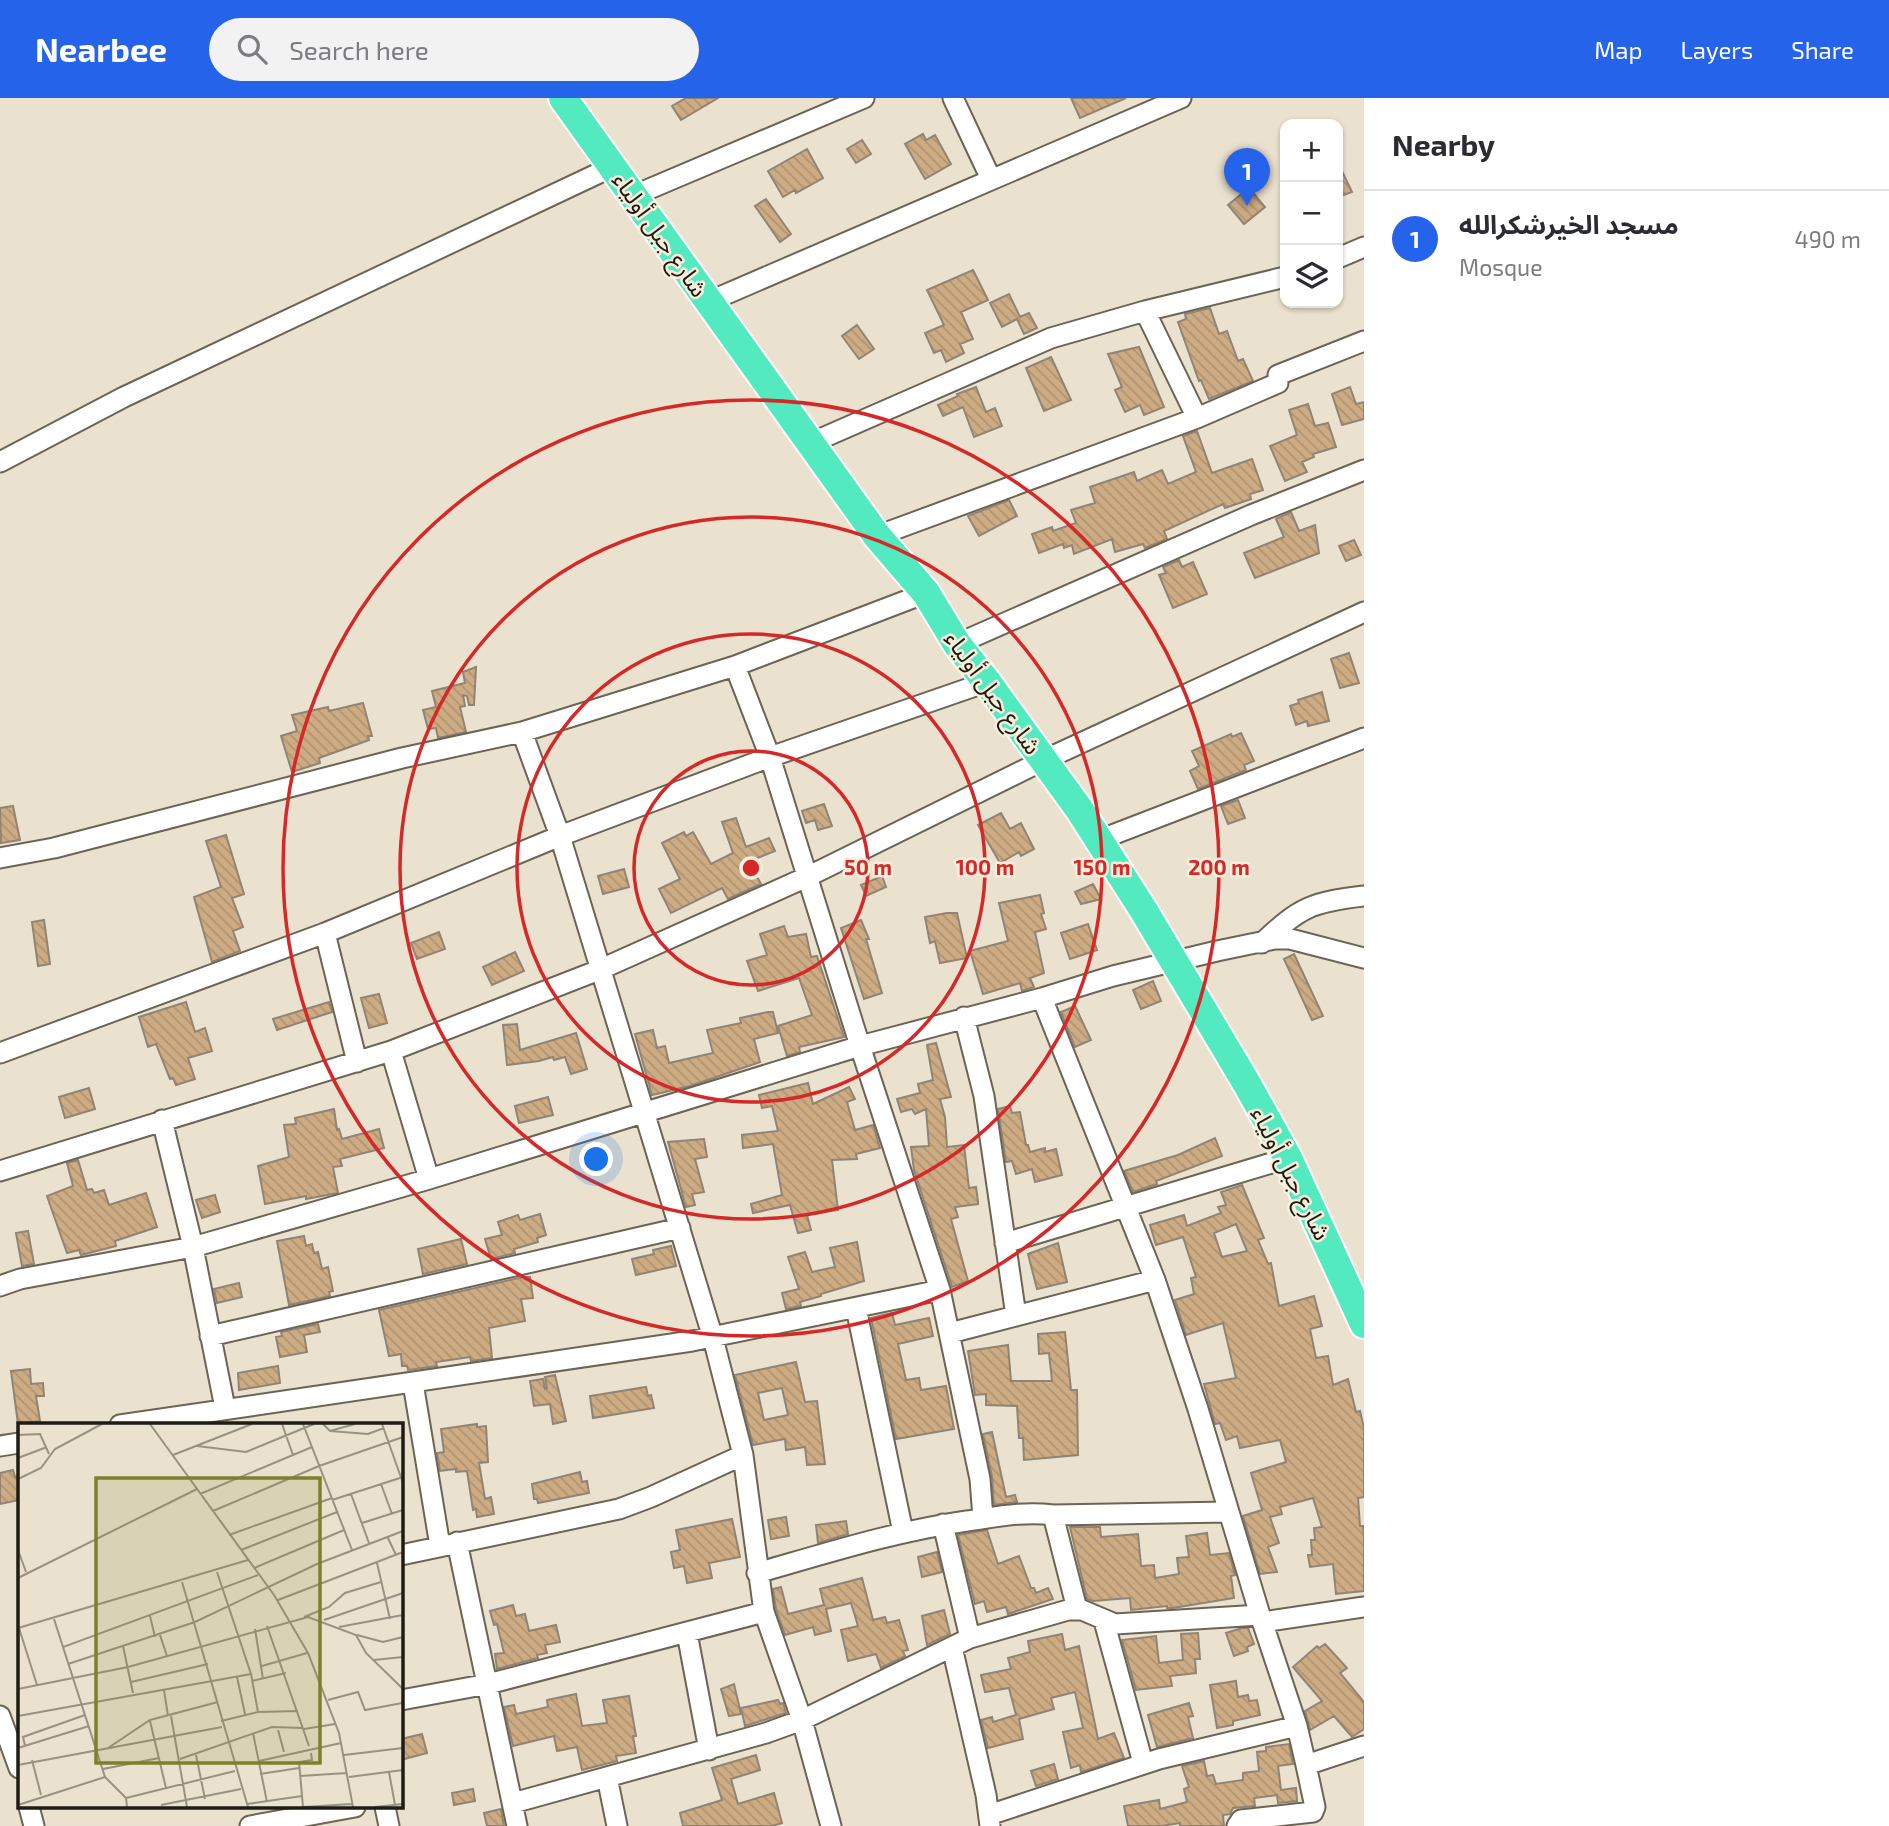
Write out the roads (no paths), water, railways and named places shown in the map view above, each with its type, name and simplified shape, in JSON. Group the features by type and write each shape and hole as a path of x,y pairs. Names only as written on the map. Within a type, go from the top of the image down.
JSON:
{"highway":[{"name":"شارع جبل أولياء","path":"564,98 877,536 926,593 957,644 1044,760 1099,840 1176,962 1287,1158 1364,1324"}],"street":[{"path":"635,195 864,98"},
{"path":"953,98 990,179"},
{"path":"708,302 1181,98"},
{"path":"0,462 124,397 614,166"},
{"path":"1343,256 1364,247"},
{"path":"811,443 1051,338 1144,311 1280,278"},
{"path":"1144,311 1197,418"},
{"path":"877,536 1197,418 1278,383 1278,375 1364,341"},
{"path":"957,644 1251,514 1364,470"},
{"path":"0,858 54,848 402,758 522,732 735,666 926,593"},
{"path":"0,1171 391,1051 599,970 809,876 1044,760 1364,612"},
{"path":"735,666 770,757 940,1290 981,1479 983,1518"},
{"path":"0,1053 325,933 559,836 770,757 987,682"},
{"path":"522,732 559,836 713,1338 743,1455 764,1612 802,1720 831,1826"},
{"path":"1099,840 1364,738"},
{"path":"1262,943 1286,920 1306,906 1364,896"},
{"path":"325,933 358,1062"},
{"path":"0,1286 20,1279 193,1247 429,1179 860,1046 1042,998 1113,976 1217,951 1290,939 1364,958"},
{"path":"1042,998 1155,1280 1297,1726 1315,1807 1313,1812 1241,1820 1237,1826"},
{"path":"964,1017 984,1096 1016,1317"},
{"path":"391,1051 429,1179"},
{"path":"162,1120 193,1247 225,1408"},
{"path":"1005,1243 1287,1158"},
{"path":"210,1336 680,1228"},
{"path":"950,1333 1155,1280"},
{"path":"132,1423 713,1338 940,1290"},
{"path":"856,1308 903,1532"},
{"path":"413,1383 449,1544 488,1684 517,1826"},
{"path":"0,1446 18,1443"},
{"path":"402,1555 619,1509 743,1455"},
{"path":"757,1573 903,1532 983,1518 1030,1512 1053,1515 1228,1512"},
{"path":"1053,1515 1077,1609"},
{"path":"943,1524 970,1638"},
{"path":"513,1803 745,1740 802,1720 970,1638 1077,1609 1104,1621 1120,1624 1261,1619 1364,1607"},
{"path":"402,1700 488,1684 764,1612"},
{"path":"1104,1621 1143,1763"},
{"path":"687,1633 709,1750"},
{"path":"951,1647 989,1820 1143,1763 1297,1726"},
{"path":"0,1716 18,1766"},
{"path":"1306,1765 1364,1746"},
{"path":"607,1777 617,1826"},
{"path":"29,1808 34,1826"},
{"path":"250,1826 349,1808"},
{"path":"385,1808 389,1826"}],"place":[{"name":"مسجد الخيرشكرالله","path":"1247,206"}]}
